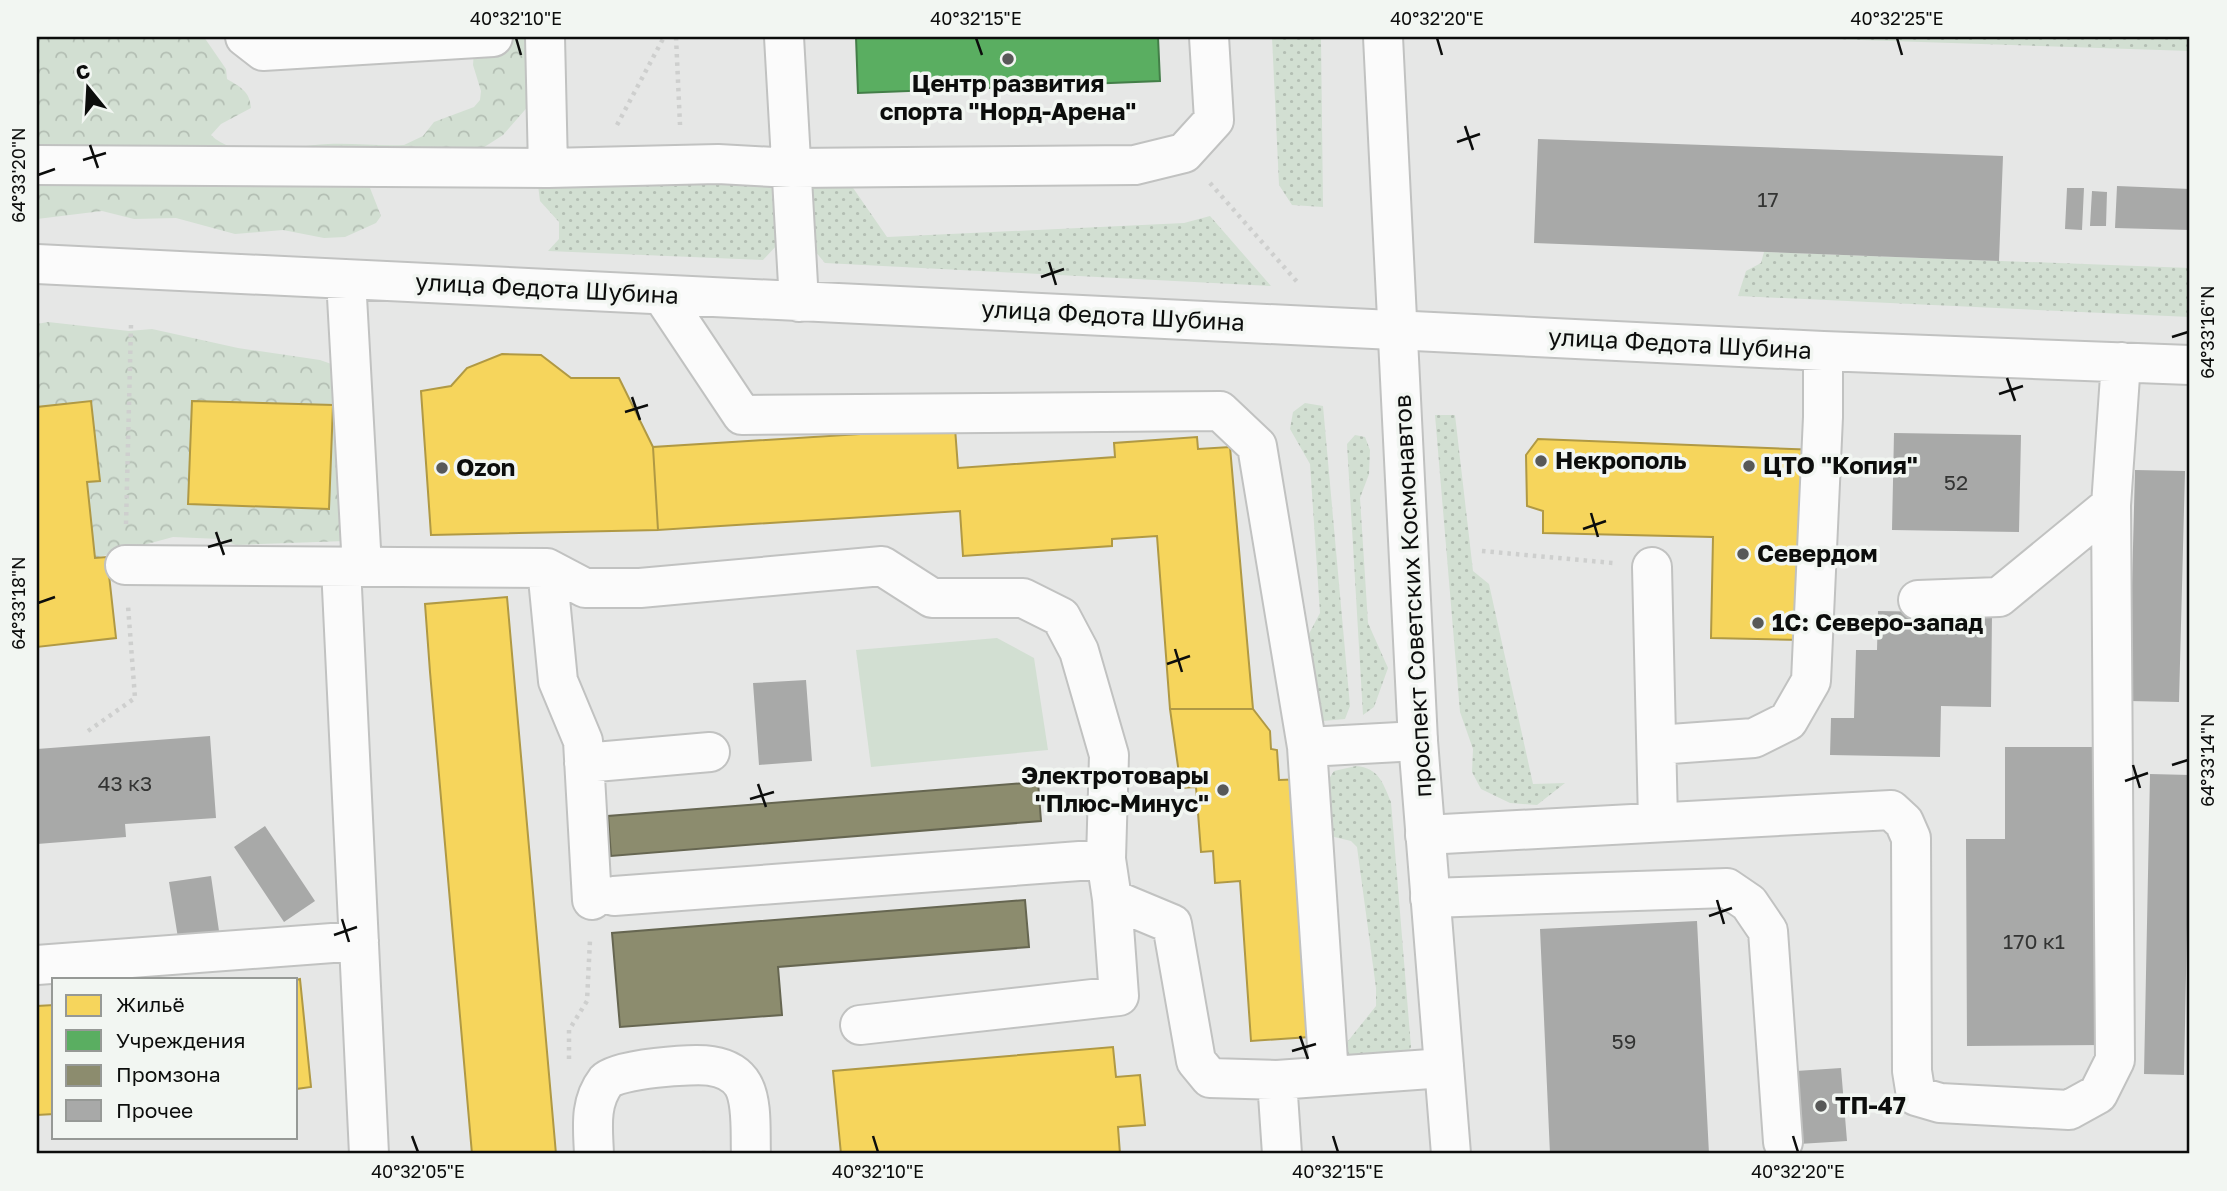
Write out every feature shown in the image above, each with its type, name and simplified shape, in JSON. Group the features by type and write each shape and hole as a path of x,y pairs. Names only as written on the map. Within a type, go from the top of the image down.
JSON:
{"street":[{"path":"245,37 263,51 493,37"},
{"path":"545,37 548,168"},
{"path":"783,37 799,302"},
{"path":"37,165 548,168 682,164 792,168 1135,165 1184,153 1213,120 1209,37"},
{"name":"проспект Советских Космонавтов","path":"1382,37 1418,741 1451,1154"},
{"name":"улица Федота Шубина","path":"37,264 1823,351 2190,365"},
{"path":"346,279 359,941 369,1154"},
{"path":"662,295 742,415 1220,411 1257,446 1307,747 1329,1076"},
{"path":"1657,745 1754,738 1788,721 1811,681 1823,417 1823,351"},
{"path":"1425,835 1891,810 1904,822 1911,838 1912,1072 1916,1096 1940,1103 2069,1110 2098,1094 2115,1060 2111,505 2121,362"},
{"path":"1918,600 1999,597 2111,505"},
{"path":"125,565 547,568 585,587 640,587 883,566 932,598 1023,598 1060,617 1079,651 1109,755 1106,859 1112,899 1119,996 860,1025"},
{"path":"1652,567 1657,821"},
{"path":"547,568 558,681 583,741 603,898 1106,859"},
{"path":"1307,747 1418,741"},
{"path":"584,763 710,752"},
{"path":"1430,898 1727,887 1749,904 1768,931 1783,1142"},
{"path":"1112,899 1172,924 1196,1062 1210,1079 1278,1080 1444,1068"},
{"path":"37,965 359,941"},
{"path":"594,1154 593,1111 597,1096 608,1079 628,1071 710,1065 729,1071 743,1085 751,1154"},
{"path":"1278,1080 1282,1154"}],"path":[{"path":"595,166 664,37"},
{"path":"676,37 682,164"},
{"path":"1184,153 1302,287"},
{"path":"88,731 135,698 125,565 131,325"},
{"path":"1482,551 1652,567"},
{"path":"570,1071 569,1030 587,1001 603,898"},
{"path":"594,1154 751,1154"}],"green space":[{"path":"37,37 204,37 226,69 227,79 246,93 250,102 251,108 221,124 211,135 236,148 266,150 328,144 404,145 423,136 434,122 474,107 480,100 481,91 473,65 475,37 534,37 531,103 503,135 475,153 374,179 370,188 381,216 376,223 345,237 324,238 283,230 235,234 176,218 134,219 102,211 37,219"},
{"path":"1272,37 1321,37 1323,207 1292,205 1279,185"},
{"path":"1770,37 2190,37 2190,51"},
{"path":"537,177 765,178 778,187 779,243 763,260 548,251 559,239 559,222 540,201"},
{"path":"851,185 887,237 1184,223 1210,216 1271,286 825,263 808,243 802,187"},
{"path":"1764,252 2190,268 2190,317 1738,296 1746,271 1761,263"},
{"path":"48,322 129,331 152,329 238,348 320,360 340,367 345,541 236,545 220,539 173,537 92,559 83,483 97,481 88,402 37,407 37,324"},
{"path":"1305,403 1323,406 1350,706 1345,719 1323,721 1300,704 1294,662 1320,613 1310,464 1290,429 1293,412"},
{"path":"1435,415 1455,415 1473,571 1489,584 1533,784 1565,783 1537,805 1510,803 1481,789 1472,772 1473,749 1460,712"},
{"path":"1355,435 1365,437 1370,450 1369,474 1360,498 1368,623 1388,668 1374,707 1363,715 1347,444"},
{"path":"997,638 1034,658 1048,750 871,767 856,650"},
{"path":"1356,766 1375,773 1391,802 1411,1047 1406,1056 1347,1067 1344,1046 1376,1006 1376,988 1357,847 1351,841 1326,835 1328,780 1334,771"}],"building: Жильё":[{"path":"502,354 541,355 571,378 619,378 653,447 658,530 431,535 421,391 451,386 467,368"},
{"path":"91,401 100,481 87,482 95,558 107,557 116,638 37,647 37,407"},
{"path":"192,401 333,405 329,509 188,504"},
{"path":"955,428 958,468 1115,457 1114,443 1197,437 1198,449 1230,447 1253,709 1170,709 1157,536 1112,539 1112,546 963,556 960,511 658,530 653,447"},
{"path":"1538,439 1818,450 1801,640 1711,638 1713,537 1543,533 1543,511 1527,506 1526,455"},
{"path":"507,597 556,1154 472,1154 425,604"},
{"path":"1170,709 1253,709 1270,731 1271,749 1277,750 1279,780 1306,779 1324,1036 1251,1041 1240,881 1215,883 1213,851 1201,852 1196,787 1181,788"},
{"path":"298,980 311,1087 298,1089"},
{"path":"52,1005 52,1114 37,1115 37,1006"},
{"path":"1113,1047 1116,1077 1140,1075 1145,1125 1118,1127 1120,1154 841,1154 833,1071"}],"building: Учреждения":[{"name":"Центр развития спорта \"Норд-Арена\"","path":"856,37 1158,37 1160,81 858,93"}],"building: Промзона":[{"path":"1038,782 1041,821 611,856 608,816"},
{"path":"1025,900 1029,947 778,967 782,1015 620,1027 612,933"}],"building: Прочее":[{"path":"1538,139 2003,156 1999,261 1534,243"},
{"path":"2117,186 2190,189 2190,230 2115,228"},
{"path":"2067,188 2084,188 2082,230 2065,229"},
{"path":"2092,191 2107,192 2106,226 2090,226"},
{"path":"1894,433 2021,435 2019,532 1892,530"},
{"path":"2135,470 2185,471 2179,702 2129,701"},
{"path":"1878,611 1992,613 1991,707 1941,706 1940,757 1830,755 1831,718 1854,718 1856,650 1877,650"},
{"path":"806,680 812,761 759,765 753,683"},
{"path":"210,736 216,818 125,824 126,837 37,844 37,749"},
{"path":"2005,747 2101,747 2103,1045 1967,1046 1966,839 2005,839"},
{"path":"2150,774 2190,775 2184,1075 2144,1074"},
{"path":"265,826 315,901 284,922 234,847"},
{"path":"211,876 219,931 178,938 169,882"},
{"path":"1697,921 1709,1154 1550,1154 1540,929"},
{"name":"ТП-47","path":"1841,1068 1847,1141 1799,1144 1796,1071"}],"place":[{"name":"Центр развития спорта \"Норд-Арена\"","path":"1008,59"},
{"name":"Некрополь","path":"1541,461"},
{"name":"ЦТО \"Копия\"","path":"1749,466"},
{"name":"Ozon","path":"442,468"},
{"name":"Севердом","path":"1743,554"},
{"name":"1С: Северо-запад","path":"1758,623"},
{"name":"Электротовары \"Плюс-Минус\"","path":"1223,790"},
{"name":"ТП-47","path":"1821,1106"}]}
